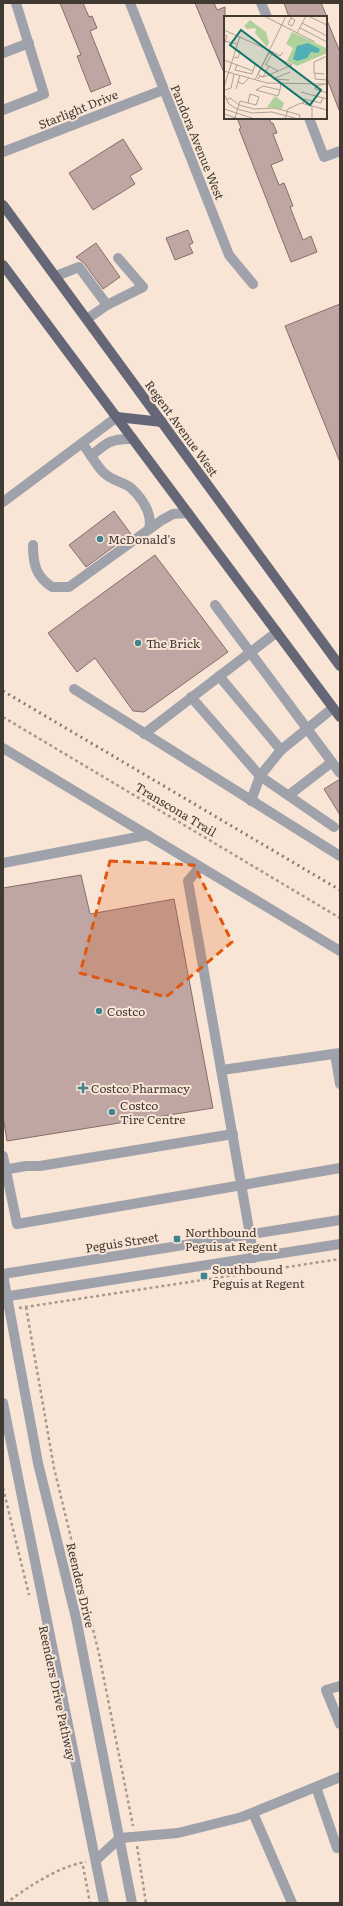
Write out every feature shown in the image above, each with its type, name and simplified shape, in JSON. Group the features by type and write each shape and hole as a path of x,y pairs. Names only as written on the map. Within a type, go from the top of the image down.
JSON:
{"main road":[{"name":"Regent Avenue West","path":"3,205 340,666"},
{"path":"3,265 277,632 337,705 340,717"},
{"path":"117,417 162,422"}],"street":[{"path":"3,110 44,94 16,3"},
{"name":"Pandora Avenue West","path":"130,3 229,255 253,284"},
{"path":"261,3 267,16"},
{"path":"3,53 29,43"},
{"name":"Starlight Drive","path":"3,152 163,90"},
{"path":"309,119 324,157 340,150"},
{"path":"87,319 142,287 118,258"},
{"path":"56,276 79,267 107,306"},
{"path":"3,502 117,417"},
{"path":"91,456 104,444 117,438 133,439"},
{"path":"82,443 102,471 112,480 131,488 143,503 149,512 151,520 149,529"},
{"path":"33,545 33,560 39,576 52,587 70,587 149,529 173,514 188,513"},
{"path":"215,604 340,773"},
{"path":"144,734 277,632"},
{"path":"219,676 281,750"},
{"path":"74,689 340,856"},
{"path":"191,697 260,776 334,827"},
{"path":"251,801 260,776 281,750 337,705"},
{"path":"3,748 340,951"},
{"path":"289,795 332,762"},
{"path":"3,863 148,836"},
{"path":"200,867 188,881 254,1258"},
{"path":"222,1070 337,1053 340,1084"},
{"path":"4,1169 40,1166 233,1134"},
{"path":"3,1156 4,1169 17,1224 340,1168"},
{"name":"Peguis Street","path":"3,1274 340,1220"},
{"path":"4,1297 340,1244"},
{"name":"Reenders Drive","path":"3,1274 4,1297 8,1310 38,1463 76,1618 132,1903"},
{"path":"3,1403 104,1903"},
{"path":"340,1686 326,1690 340,1724"},
{"path":"96,1860 120,1838 178,1833 253,1813 340,1777"},
{"path":"316,1787 337,1848 340,1847"},
{"path":"253,1813 292,1903"}],"path":[{"name":"Transcona Trail","path":"3,717 340,918"},
{"path":"8,1310 340,1259"},
{"path":"26,1307 54,1468 100,1654 146,1903"},
{"path":"3,1488 30,1601"},
{"path":"82,1856 90,1903"},
{"path":"6,1903 24,1889 68,1866 96,1860"}],"highlighted area":[{"path":"110,861 194,865 232,942 166,997 80,973"}],"building":[{"path":"60,3 83,3 89,17 92,16 97,28 90,31 111,84 91,92 77,56 81,55"},
{"path":"195,3 214,3 217,10 225,7 224,73"},
{"path":"284,3 321,3 327,16 289,16"},
{"path":"327,20 340,52 339,110 327,79"},
{"path":"237,119 269,119 271,123 273,123 277,133 273,134 283,160 271,165 279,185 284,183 293,206 290,207 303,240 311,236 317,252 291,262 239,129 241,128"},
{"path":"123,139 142,169 130,176 135,184 93,210 69,173"},
{"path":"188,230 193,243 189,245 193,253 175,260 166,238"},
{"path":"96,243 120,277 103,289 84,263 76,257"},
{"path":"340,304 340,462 285,326"},
{"name":"McDonald's","path":"114,511 131,534 86,567 69,545"},
{"name":"The Brick","path":"155,555 228,652 144,712 133,711 95,658 77,672 48,633"},
{"path":"340,779 340,815 324,789"},
{"name":"Costco","path":"81,875 90,914 174,899 213,1108 7,1141 3,1116 3,888"}],"railway":[{"path":"3,691 340,890"}],"place":[{"name":"McDonald's","path":"100,539"},
{"name":"The Brick","path":"138,643"},
{"name":"Costco","path":"99,1011"},
{"name":"Costco Pharmacy","path":"83,1088"},
{"name":"Costco Tire Centre","path":"112,1112"},
{"name":"Northbound Peguis at Regent","path":"177,1239"},
{"name":"Southbound Peguis at Regent","path":"204,1276"}]}
